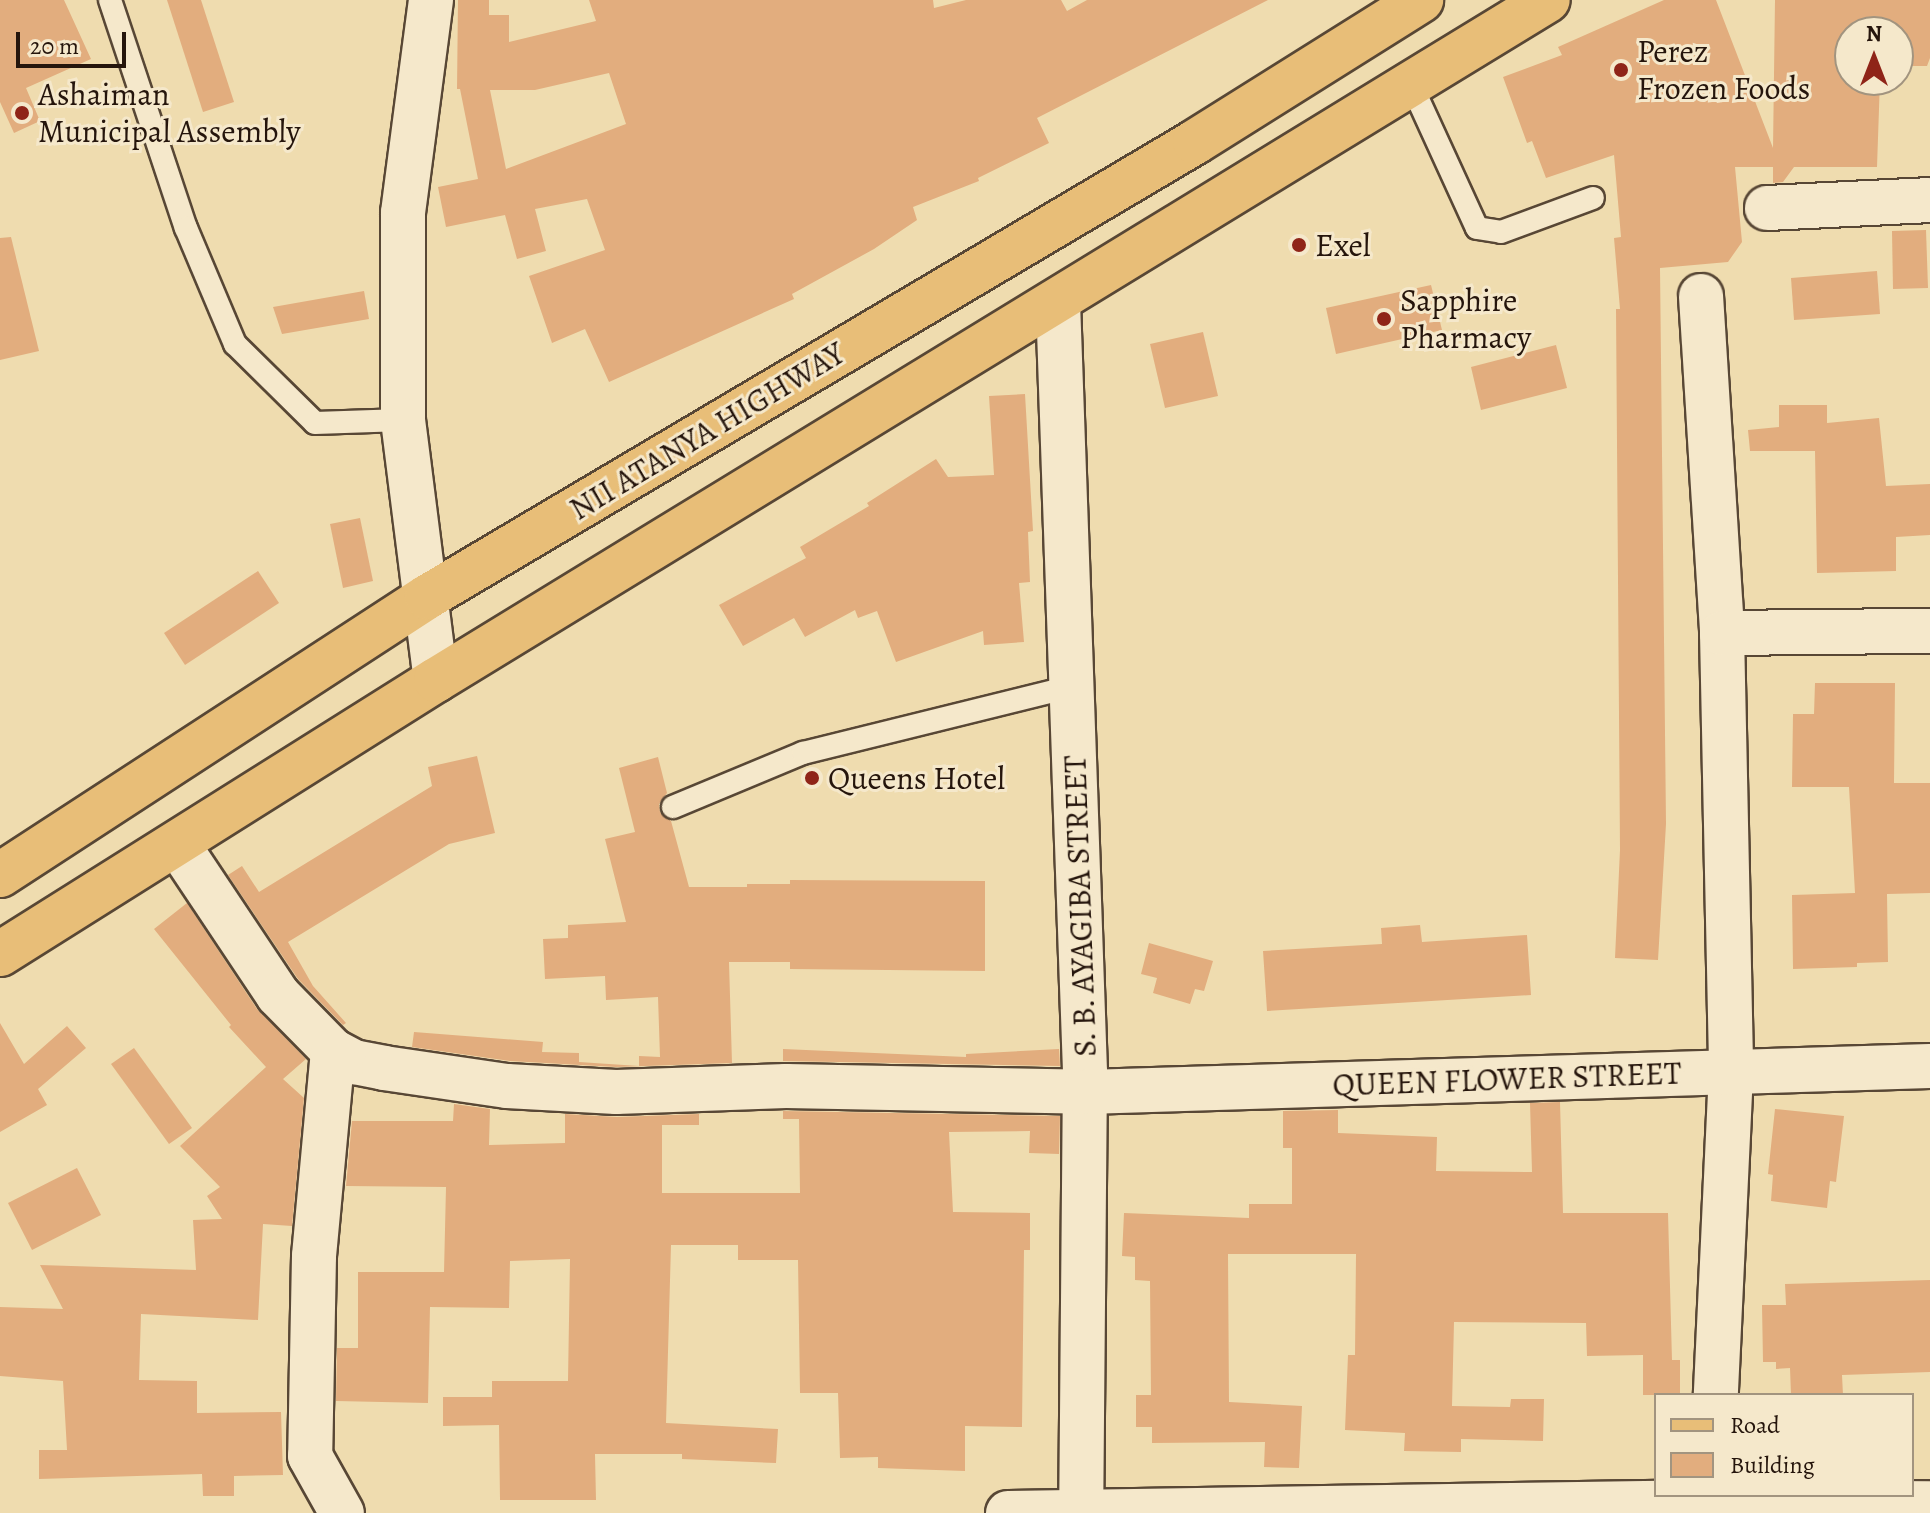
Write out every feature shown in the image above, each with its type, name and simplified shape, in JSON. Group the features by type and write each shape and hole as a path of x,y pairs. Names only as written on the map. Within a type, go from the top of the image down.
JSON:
{"main road":[{"name":"NII ATANYA HIGHWAY","path":"0,875 427,597 1195,142 1421,0"},
{"path":"0,954 178,845 436,680 1548,0"}],"street":[{"path":"431,0 403,213 403,420 436,680"},
{"path":"1767,208 1930,200"},
{"path":"1701,296 1722,633 1731,1072 1716,1393"},
{"name":"S. B. AYAGIBA STREET","path":"1058,302 1085,1092 1081,1511"},
{"path":"1722,633 1930,631"},
{"path":"178,845 278,995 333,1051 314,1256 310,1456 342,1513"},
{"name":"QUEEN FLOWER STREET","path":"333,1051 354,1062 507,1086 616,1092 786,1086 1085,1092 1930,1066"},
{"path":"1008,1513 1544,1510 1711,1498 1930,1503"}],"lane":[{"path":"110,0 186,228 235,344 315,423 403,420"},
{"path":"1411,84 1477,228 1501,232 1593,198"},
{"path":"673,807 803,753 1073,686"}],"building":[{"path":"0,0 64,0 91,59 26,88 40,121 14,133 0,102"},
{"path":"167,0 201,0 234,102 203,112"},
{"path":"458,0 489,0 489,15 509,15 509,42 596,21 589,0 933,0 934,8 966,0 1061,0 1067,11 1087,0 1268,0 1037,118 1049,143 978,178 979,181 913,207 917,220 874,249 792,294 794,299 609,382 585,329 552,343 529,276 605,250 587,199 535,209 546,251 517,259 505,215 446,227 438,187 478,179 460,89 457,89","holes":["609,73 626,124 506,169 490,90 535,90"]},
{"path":"1664,0 1716,0 1773,148 1775,0 1930,0 1930,58 1927,66 1914,66 1914,16 1834,16 1834,96 1879,96 1877,167 1794,167 1783,182 1773,183 1773,167 1735,167 1742,242 1728,262 1660,268 1666,824 1658,960 1615,958 1620,850 1616,309 1620,309 1614,238 1621,237 1614,155 1546,178 1532,141 1527,143 1503,77 1562,55 1558,47"},
{"path":"1926,230 1928,288 1893,289 1892,231"},
{"path":"11,237 39,351 0,360 0,238"},
{"path":"1877,271 1880,314 1794,320 1791,278"},
{"name":"Sapphire Pharmacy","path":"1431,285 1442,330 1336,354 1326,308"},
{"path":"364,291 369,319 282,334 273,307"},
{"path":"1203,332 1218,396 1165,408 1150,344"},
{"path":"1556,345 1567,388 1481,410 1471,367"},
{"path":"1025,394 1033,531 1028,532 1030,582 1019,583 1024,642 984,645 983,631 896,662 877,611 858,618 855,610 805,637 794,618 743,646 719,605 806,558 800,547 869,506 867,503 936,459 948,477 994,475 989,396"},
{"path":"1779,405 1827,405 1827,423 1879,418 1886,486 1930,484 1930,535 1896,537 1896,571 1817,573 1815,451 1750,451 1748,430 1779,427"},
{"path":"360,518 373,581 343,588 330,524"},
{"path":"258,571 279,603 185,665 164,633"},
{"path":"1815,683 1895,683 1894,783 1930,783 1930,893 1887,894 1888,962 1857,963 1857,967 1793,969 1792,895 1855,893 1849,787 1792,787 1793,714 1814,714"},
{"path":"477,756 495,833 449,844 288,942 313,986 346,1023 343,1025 298,979 228,875 242,866 259,892 432,786 428,767"},
{"path":"658,757 667,793 659,804 660,812 671,821 689,887 747,887 747,884 790,884 790,880 985,881 985,971 790,969 790,962 729,962 732,1063 616,1067 510,1061 412,1047 414,1032 543,1042 542,1052 579,1053 579,1062 639,1066 639,1056 660,1057 658,997 606,1000 605,976 545,979 543,939 568,938 568,925 626,922 605,839 635,832 619,768"},
{"path":"187,903 257,1009 306,1059 283,1079 304,1098 292,1226 263,1224 258,1320 141,1314 139,1380 197,1381 197,1413 281,1412 283,1475 234,1476 234,1496 203,1496 202,1474 39,1479 39,1450 67,1450 63,1381 0,1376 0,1307 63,1309 40,1265 196,1270 193,1220 222,1219 207,1196 220,1187 180,1146 266,1067 229,1027 231,1025 154,929"},
{"path":"1420,925 1422,942 1527,935 1531,995 1267,1011 1263,951 1382,944 1381,928"},
{"path":"1149,943 1213,961 1204,991 1195,989 1190,1004 1153,993 1157,978 1141,974"},
{"path":"0,1023 24,1064 67,1026 86,1048 38,1089 47,1105 0,1132"},
{"path":"134,1048 192,1128 169,1144 111,1064"},
{"path":"783,1049 966,1057 966,1054 1059,1049 1060,1066 783,1061"},
{"path":"1560,1102 1563,1213 1668,1213 1672,1360 1680,1360 1680,1393 1643,1395 1643,1355 1587,1356 1586,1323 1454,1322 1452,1406 1510,1407 1511,1399 1544,1399 1543,1441 1461,1439 1461,1452 1404,1451 1405,1433 1345,1430 1348,1355 1355,1355 1356,1254 1228,1254 1229,1402 1302,1406 1299,1468 1264,1467 1265,1442 1152,1443 1152,1427 1136,1427 1136,1395 1151,1395 1150,1281 1135,1280 1135,1257 1122,1256 1124,1213 1249,1218 1249,1204 1292,1204 1292,1148 1283,1148 1283,1111 1338,1110 1338,1133 1437,1137 1436,1171 1532,1172 1530,1103"},
{"path":"454,1104 490,1109 489,1145 565,1143 565,1114 617,1117 699,1114 699,1125 662,1125 662,1193 800,1193 799,1119 783,1119 783,1111 1060,1116 1059,1154 1029,1153 1030,1131 949,1132 953,1212 1030,1213 1030,1250 1024,1250 1022,1427 965,1426 965,1471 878,1468 878,1457 840,1458 838,1393 800,1393 798,1260 738,1260 738,1245 671,1245 666,1423 778,1429 776,1463 682,1459 682,1454 595,1454 596,1500 500,1500 499,1425 443,1426 443,1397 492,1397 492,1381 568,1381 570,1259 510,1261 509,1308 430,1307 428,1403 336,1401 337,1348 358,1348 358,1272 444,1272 446,1187 346,1186 352,1121 453,1121"},
{"path":"1775,1109 1844,1116 1836,1182 1830,1181 1827,1208 1771,1201 1773,1175 1768,1174"},
{"path":"77,1168 101,1215 32,1250 8,1203"},
{"path":"1930,1280 1930,1372 1842,1375 1843,1393 1791,1393 1790,1368 1776,1369 1776,1362 1763,1362 1762,1305 1786,1305 1785,1284"}],"place":[{"name":"Perez Frozen Foods","path":"1621,70"},
{"name":"Ashaiman Municipal Assembly","path":"22,113"},
{"name":"Exel","path":"1299,245"},
{"name":"Sapphire Pharmacy","path":"1384,319"},
{"name":"Queens Hotel","path":"812,778"}]}
